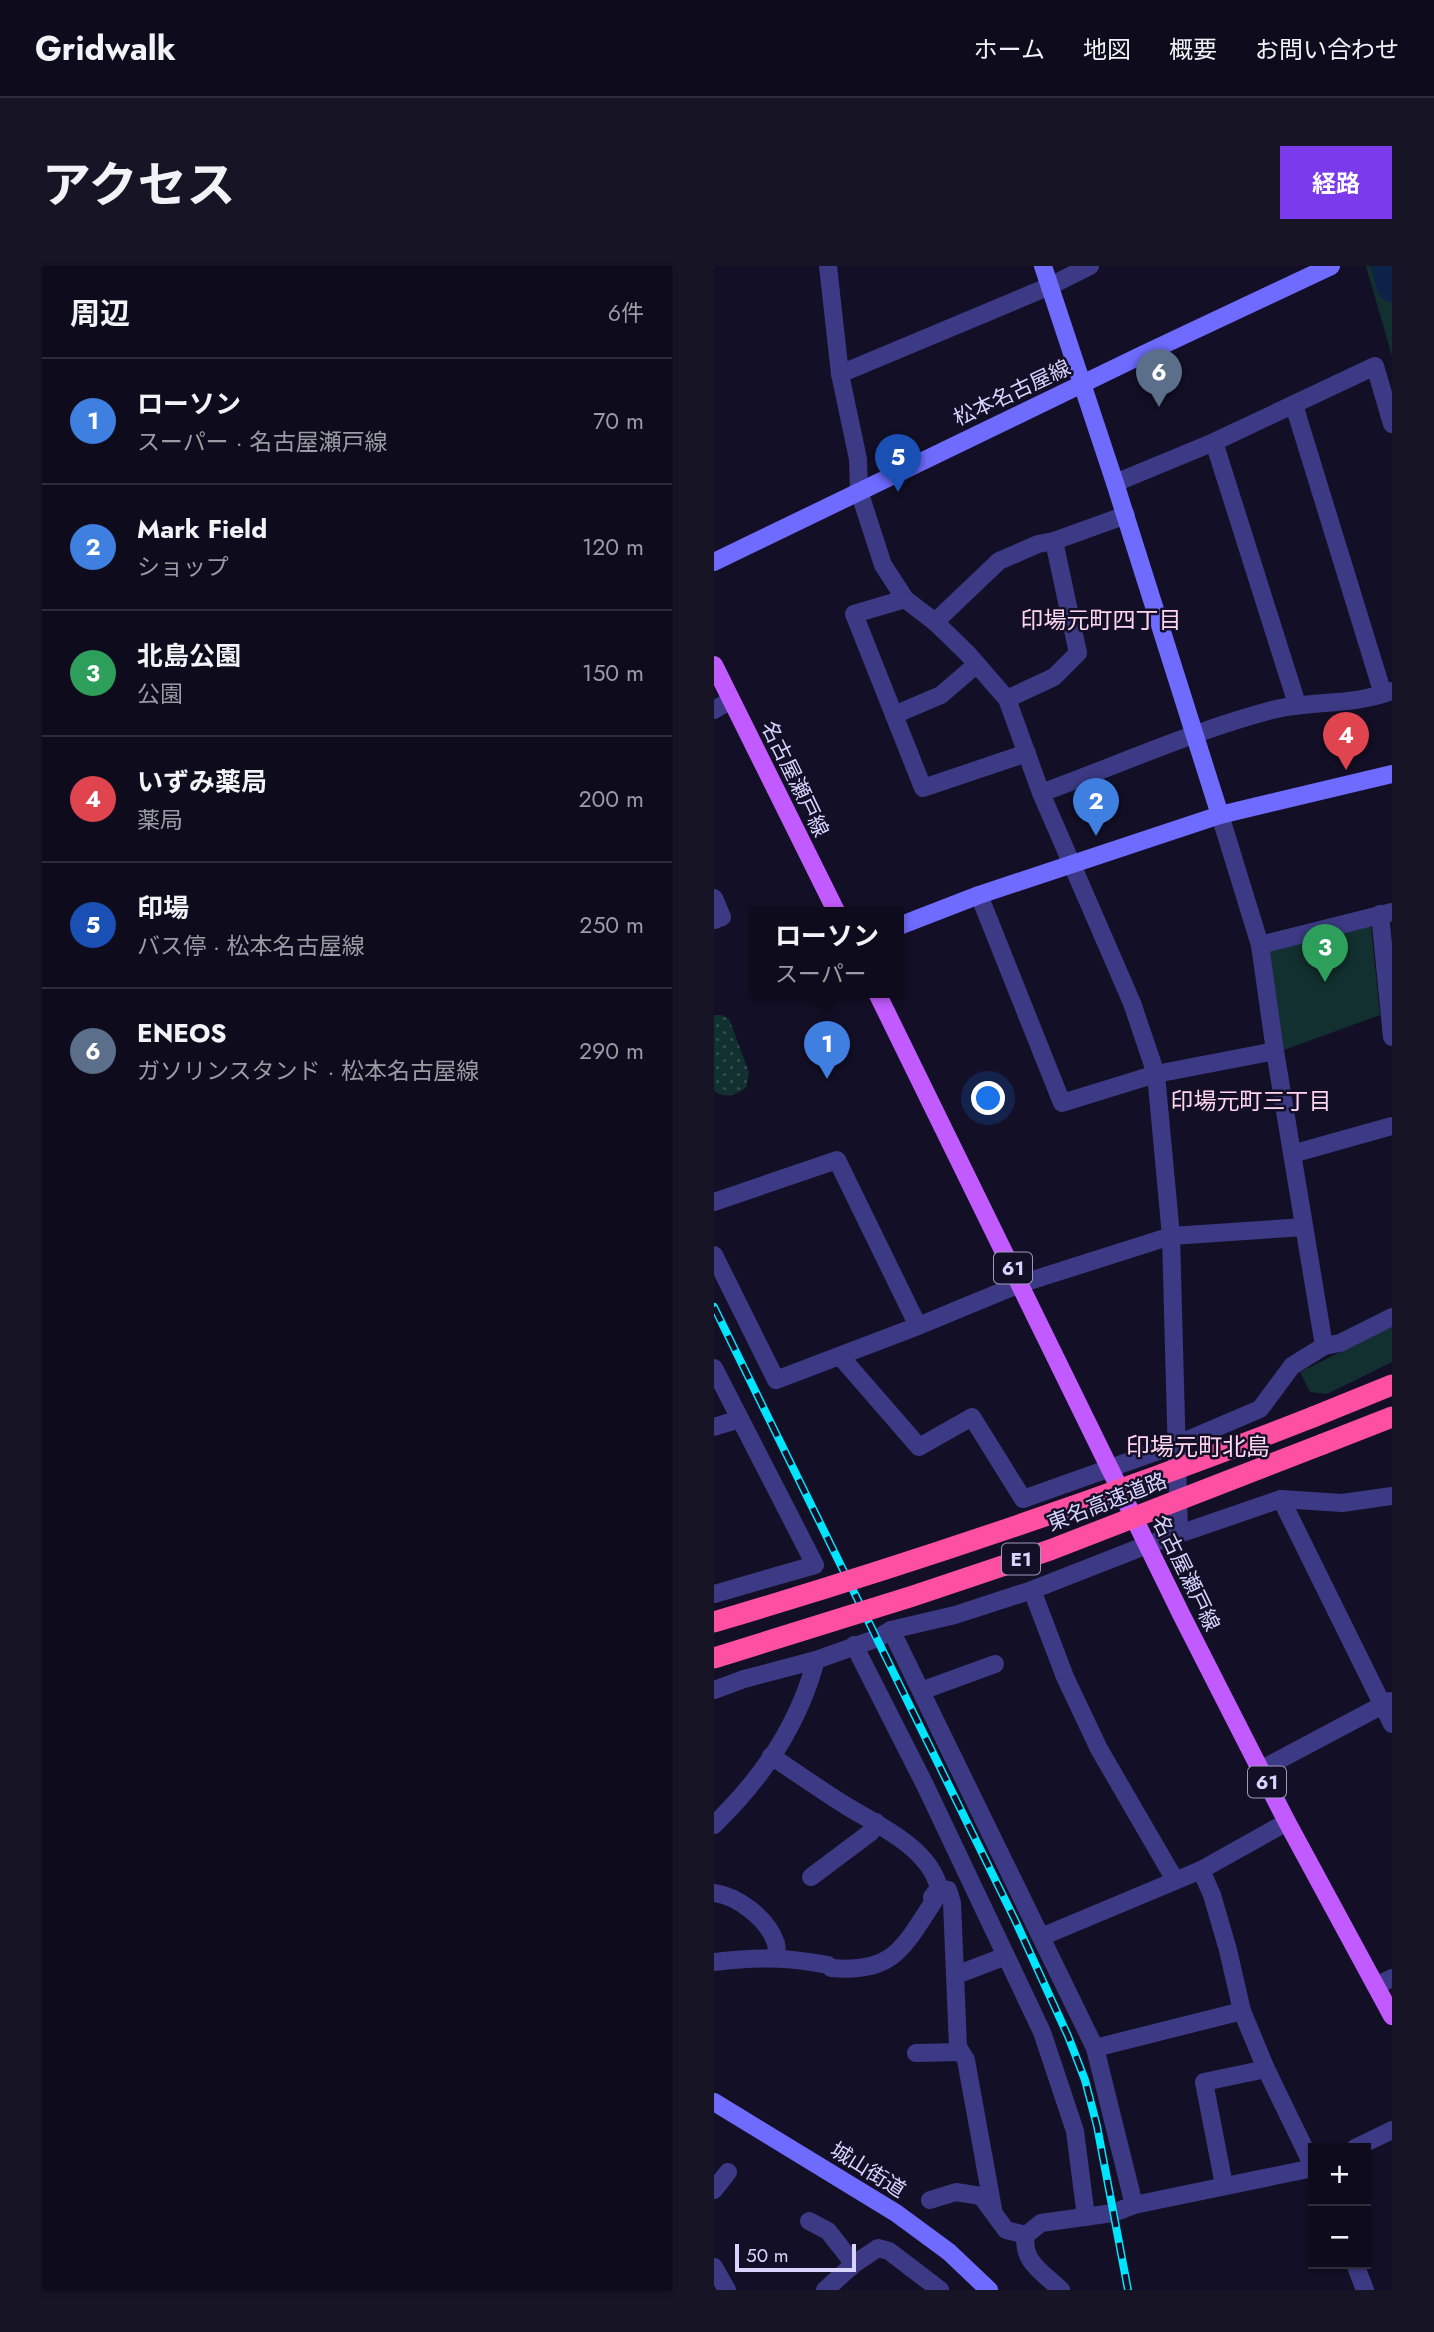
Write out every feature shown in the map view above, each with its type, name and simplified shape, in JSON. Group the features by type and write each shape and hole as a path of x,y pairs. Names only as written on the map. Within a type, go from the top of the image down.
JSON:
{"highway":[{"name":"東名高速道路","path":"714,1622 941,1552 1199,1462 1392,1385"},
{"name":"東名高速道路","path":"714,1658 901,1600 1050,1549 1392,1417"}],"main road":[{"name":"名古屋瀬戸線","path":"714,665 834,907"},
{"name":"名古屋瀬戸線","path":"879,998 1147,1545 1287,1822 1384,1982 1392,2016"}],"street":[{"path":"1043,266 1126,515 1260,945 1324,1346"},
{"path":"840,374 1049,286 1090,266"},
{"name":"松本名古屋線","path":"714,562 1331,266"},
{"path":"833,267 840,374 858,459 859,491 883,565 905,599 935,622 1007,699 1041,793 1132,1003 1156,1074 1171,1236 1180,1533"},
{"path":"1115,483 1214,442 1375,366 1392,424"},
{"path":"1041,793 1219,724 1297,704 1340,703 1387,693 1294,405"},
{"path":"1214,442 1297,704"},
{"path":"935,622 999,561 1038,544 1054,541 1126,515"},
{"path":"1007,699 1054,677 1077,653 1054,541"},
{"path":"905,599 854,614 923,788 1027,753"},
{"path":"894,715 941,695 977,664"},
{"path":"714,710 731,699"},
{"path":"904,924 979,895 1220,815 1392,774"},
{"path":"979,895 1062,1103 1156,1074 1275,1051"},
{"path":"714,898 722,917 714,920"},
{"path":"1260,945 1386,913 1392,1037"},
{"path":"1292,1154 1392,1126"},
{"path":"714,1202 836,1160 918,1326"},
{"path":"714,1255 776,1380 918,1326 1020,1283 1171,1236 1304,1227"},
{"path":"840,1356 919,1447 972,1417 1023,1499 1178,1444 1260,1409 1292,1366 1324,1346 1340,1343 1392,1317"},
{"path":"714,1368 815,1565 714,1594"},
{"path":"714,1427 740,1419"},
{"path":"714,1690 816,1660 878,1638 891,1629 955,1615 1032,1590 1147,1545 1282,1499 1342,1503 1391,1498"},
{"path":"1282,1499 1387,1703 1392,1724"},
{"path":"1032,1590 1065,1677 1099,1749 1175,1880"},
{"path":"891,1629 1095,2048 1134,2205"},
{"path":"854,1645 931,1797 1042,2032 1075,2131 1086,2217"},
{"path":"714,1825 743,1796 792,1726 807,1691 816,1660"},
{"path":"921,1691 995,1664"},
{"path":"1261,1770 1387,1703"},
{"path":"771,1756 897,1835 930,1868 939,1888"},
{"path":"811,1877 871,1832 876,1822"},
{"path":"1041,1937 1201,1870 1287,1822"},
{"path":"1201,1870 1212,1895 1228,1950 1242,2011 1308,2157"},
{"path":"714,1962 775,1957 850,1970 878,1966 890,1959 913,1932 939,1888"},
{"path":"939,1888 948,1889 953,1903 958,2047 966,2060 993,2209"},
{"path":"714,1893 727,1895 755,1914 777,1943 775,1957"},
{"path":"956,1975 1006,1956"},
{"path":"1095,2048 1242,2011"},
{"path":"916,2053 961,2052"},
{"path":"1224,2185 1204,2082 1266,2069"},
{"name":"城山街道","path":"714,2102 895,2213 949,2252 989,2290"},
{"path":"1365,2143 1392,2130"},
{"path":"1061,2290 1028,2261 1024,2245 1026,2235 1041,2223 1113,2213 1134,2205 1308,2168"},
{"path":"714,2190 728,2172"},
{"path":"930,2200 956,2192 981,2196 1006,2230 1026,2235"},
{"path":"809,2221 828,2231 853,2264"},
{"path":"825,2290 853,2264 877,2248 889,2251 940,2290"},
{"path":"714,2267 727,2290"},
{"path":"1356,2269 1365,2290"}],"green space":[{"path":"1366,266 1392,266 1392,356 1368,273"},
{"path":"1371,926 1380,1015 1284,1050 1269,950"},
{"path":"714,1015 729,1019 749,1072 746,1088 738,1093 723,1095 714,1091"},
{"path":"1392,1327 1392,1362 1327,1394 1310,1392 1300,1372"}],"waterway":[{"path":"1386,266 1392,287"}],"railway":[{"path":"714,1307 1015,1920 1068,2036 1085,2080 1097,2126 1128,2290"}],"place":[{"name":"ENEOS","path":"1159,407"},
{"name":"印場","path":"898,492"},
{"name":"いずみ薬局","path":"1346,770"},
{"name":"Mark Field","path":"1096,836"},
{"name":"北島公園","path":"1325,982"},
{"name":"ローソン","path":"827,1079"}],"district":[{"name":"印場元町四丁目","path":"1101,620"},
{"name":"印場元町三丁目","path":"1251,1101"},
{"name":"印場元町北島","path":"1198,1447"}]}
